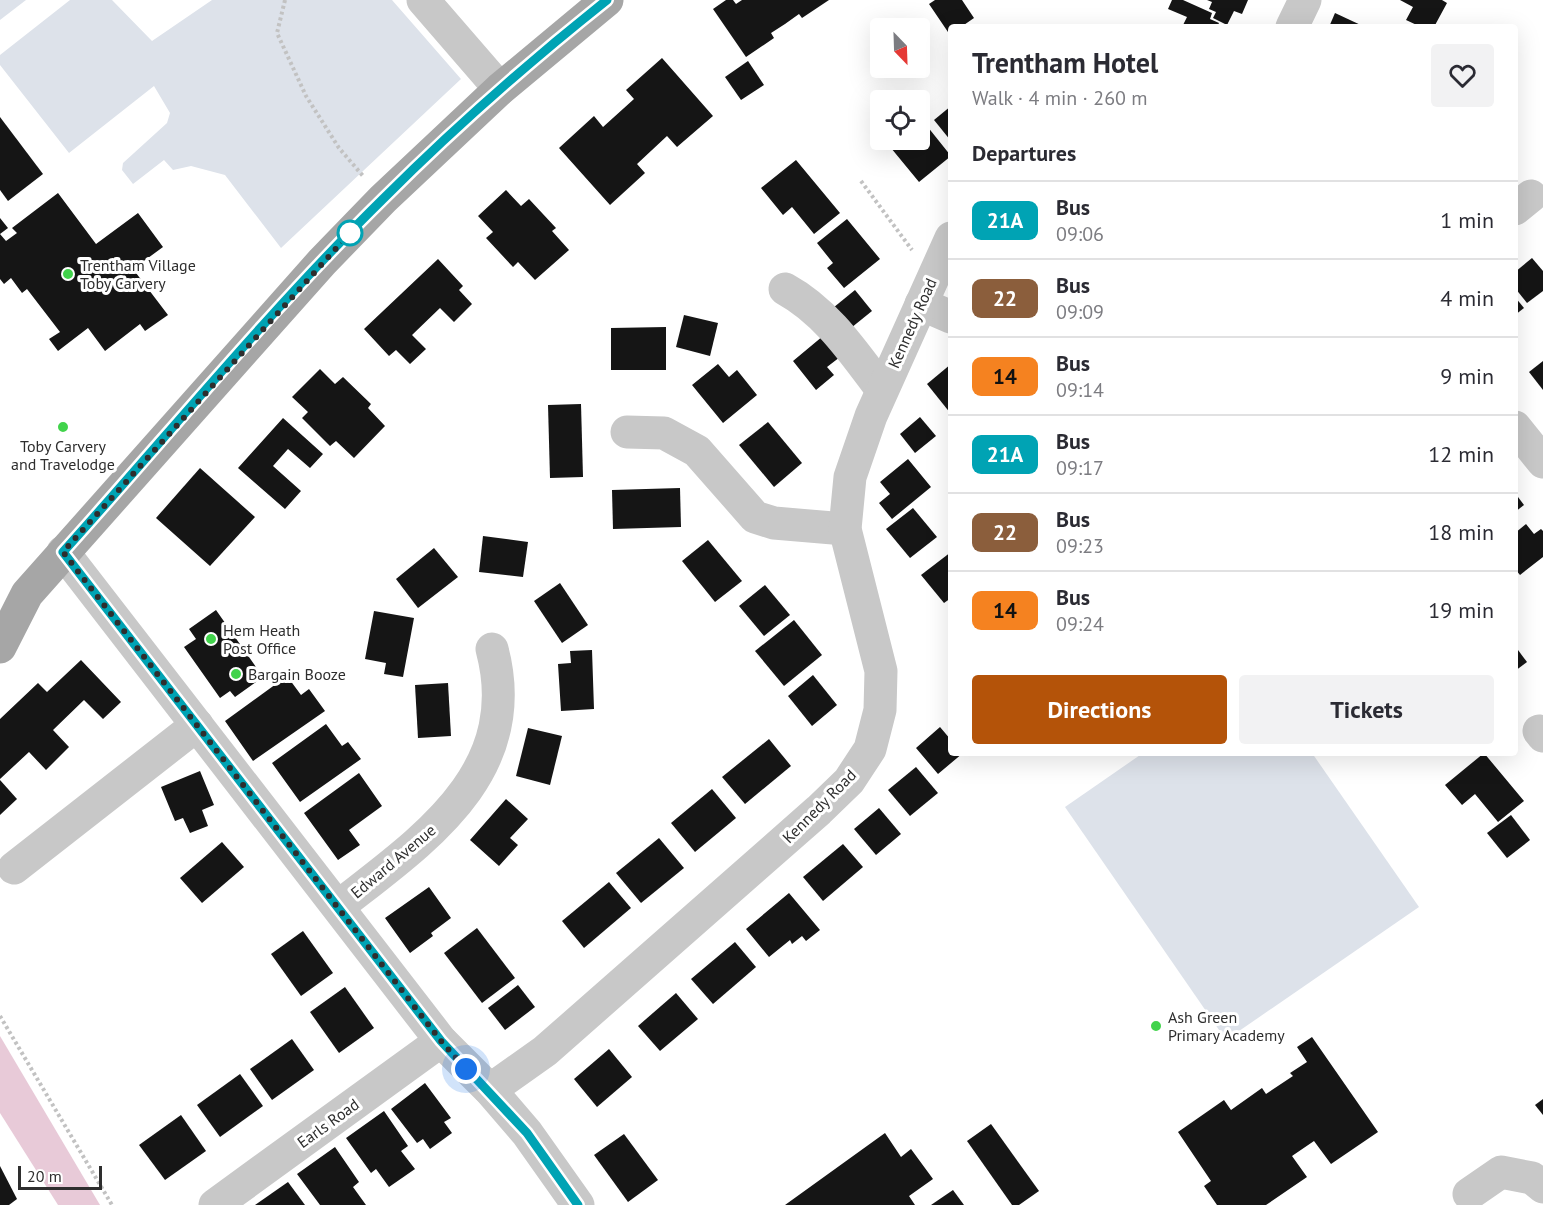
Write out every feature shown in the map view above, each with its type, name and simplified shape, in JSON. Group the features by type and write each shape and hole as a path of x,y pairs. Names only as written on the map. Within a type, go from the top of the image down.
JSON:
{"main road":[{"path":"0,647 27,594 322,262 383,199 500,89 608,0"},
{"path":"0,611 27,594"}],"street":[{"path":"423,0 500,89"},
{"path":"1293,24 1305,0"},
{"name":"Kennedy Road","path":"490,1090 553,1043 819,810 849,781 870,749 880,710 881,671 845,529 850,477 882,390 948,245"},
{"path":"785,289 807,301 833,328 882,390"},
{"path":"927,291 948,314"},
{"path":"1518,431 1543,462"},
{"path":"627,432 664,433 697,451 755,517 774,524 845,529"},
{"path":"63,552 339,906 441,1041 490,1090 527,1133 578,1205"},
{"name":"Edward Avenue","path":"339,906 423,840 473,781 485,761 499,709 498,673 492,649"},
{"path":"14,868 197,725"},
{"name":"Earls Road","path":"215,1205 441,1041"},
{"path":"1469,1194 1501,1172 1532,1178 1543,1187"}],"path":[{"path":"285,0 277,33 306,96 339,148 383,199"},
{"path":"861,181 927,291"},
{"path":"0,1017 112,1205"}],"shaded area":[{"path":"0,0 26,0 0,20"},
{"path":"70,0 112,0 152,41 212,0 392,0 461,79 281,248 225,175 191,166 173,170 164,160 133,184 122,170 123,163 167,123 170,113 154,86 69,153 0,65 0,55"},
{"path":"1139,756 1314,756 1419,907 1226,1040 1065,807"},
{"path":"0,1036 100,1205 58,1205 0,1113"}],"building":[{"path":"726,0 733,0 736,4 742,0 829,0 802,18 799,14 771,33 774,38 746,57 713,9"},
{"path":"935,0 962,0 974,18 965,24 948,24 948,32 929,4"},
{"path":"1172,0 1183,0 1212,13 1210,19 1219,23 1184,24 1187,17 1168,9"},
{"path":"1207,0 1248,0 1242,14 1234,11 1228,24 1213,18 1216,12 1209,9 1212,2"},
{"path":"1400,0 1442,0 1447,3 1436,24 1415,24 1406,20 1413,7"},
{"path":"1335,13 1359,24 1330,24"},
{"path":"662,58 713,116 677,147 667,136 637,164 645,173 610,205 559,148 594,116 603,127 634,99 626,90"},
{"path":"748,61 764,85 741,100 725,77"},
{"path":"948,108 948,137 934,120"},
{"path":"0,117 43,174 8,201 0,190"},
{"path":"930,130 948,152 948,158 919,182 893,150 930,150"},
{"path":"796,160 840,213 814,234 792,207 783,215 761,188"},
{"path":"506,190 521,206 529,199 556,228 552,231 569,250 535,280 518,262 513,267 486,238 493,232 478,216"},
{"name":"Trentham Village Toby Carvery","path":"58,193 96,244 138,213 163,247 133,269 168,315 145,331 140,324 105,351 88,328 58,351 49,339 60,332 27,289 22,293 11,278 4,284 0,279 0,234 6,241 17,233 12,228"},
{"path":"0,218 8,228 0,234"},
{"path":"847,219 880,259 844,288 827,268 833,263 817,243"},
{"path":"1532,258 1543,271 1543,291 1527,303 1518,292 1518,270"},
{"path":"438,259 463,286 459,290 472,304 454,322 440,308 412,335 426,349 410,364 396,350 389,356 364,329"},
{"path":"855,290 872,311 846,332 828,312"},
{"path":"1518,301 1524,308 1518,313"},
{"path":"684,315 718,323 710,356 676,347"},
{"path":"666,327 666,370 611,370 611,328"},
{"path":"823,336 840,357 827,367 834,375 816,390 793,361"},
{"path":"1543,361 1543,390 1529,372"},
{"path":"718,364 729,377 737,370 757,395 723,423 692,385"},
{"path":"948,366 948,410 927,384"},
{"path":"320,369 335,384 343,377 371,404 368,408 385,426 354,458 336,441 330,446 302,418 308,412 292,397"},
{"path":"581,404 583,477 550,478 548,405"},
{"path":"920,417 936,436 915,453 900,434"},
{"path":"283,418 323,454 310,468 288,449 273,466 301,491 285,509 238,468"},
{"path":"768,422 802,463 774,487 739,445"},
{"path":"908,459 931,487 892,519 879,503 890,494 880,482"},
{"path":"200,468 255,517 210,566 156,518"},
{"path":"680,488 681,527 613,529 612,490"},
{"path":"1518,497 1524,505 1518,510"},
{"path":"913,508 937,537 910,558 886,529"},
{"path":"1526,524 1534,534 1541,529 1543,531 1543,557 1520,575 1518,573 1518,531"},
{"path":"483,536 528,542 523,577 479,572"},
{"path":"708,540 742,581 715,602 682,561"},
{"path":"434,548 458,577 418,608 396,579"},
{"path":"948,554 948,600 944,603 921,575"},
{"path":"560,583 588,625 562,643 534,601"},
{"path":"765,585 790,615 764,636 739,606"},
{"path":"216,610 263,677 235,697 230,691 220,698 184,647 196,639 189,629"},
{"path":"374,611 414,618 403,677 384,674 386,663 365,659"},
{"path":"794,620 822,655 784,686 755,651"},
{"path":"592,650 594,709 561,711 558,664 571,663 570,651"},
{"path":"1518,650 1527,662 1518,669"},
{"path":"81,660 121,702 103,719 84,700 53,730 69,747 46,770 29,752 0,779 0,719 38,683 47,692"},
{"path":"813,675 837,705 812,726 788,696"},
{"path":"287,676 301,695 309,689 325,711 253,761 225,721"},
{"path":"448,683 451,736 418,738 415,685"},
{"path":"326,724 342,746 348,742 361,759 300,802 272,763"},
{"path":"940,727 948,736 948,756 959,756 938,774 916,748"},
{"path":"528,728 562,736 550,785 516,776"},
{"path":"769,739 791,766 745,804 722,777"},
{"path":"1480,756 1486,756 1524,801 1498,822 1475,794 1462,805 1445,785"},
{"path":"916,767 938,793 910,816 888,790"},
{"path":"200,771 214,805 202,810 208,826 190,833 183,818 175,821 161,787"},
{"path":"359,773 382,806 349,830 360,845 338,860 304,813"},
{"path":"0,780 17,799 0,815"},
{"path":"712,789 736,818 695,852 671,823"},
{"path":"506,799 528,819 510,838 518,845 499,866 470,840"},
{"path":"879,808 901,834 876,855 854,829"},
{"path":"1511,815 1530,840 1507,858 1487,833"},
{"path":"659,838 684,868 641,903 616,873"},
{"path":"222,842 244,867 202,903 180,878"},
{"path":"843,844 863,867 823,901 803,877"},
{"path":"609,882 631,908 584,948 562,921"},
{"path":"429,887 451,918 431,933 433,936 410,953 385,918"},
{"path":"789,893 820,930 806,941 802,936 792,944 790,940 769,957 746,929"},
{"path":"477,928 515,978 482,1003 444,953"},
{"path":"303,931 333,973 301,996 271,954"},
{"path":"735,942 756,967 713,1004 691,979"},
{"path":"518,985 535,1007 505,1030 488,1008"},
{"path":"345,987 374,1028 339,1053 310,1012"},
{"path":"676,993 698,1019 660,1051 638,1026"},
{"path":"1312,1037 1378,1132 1331,1164 1314,1141 1292,1156 1307,1177 1266,1205 1217,1205 1204,1186 1211,1181 1178,1132 1224,1100 1231,1110 1262,1088 1266,1094 1293,1076 1290,1073 1307,1062 1297,1047"},
{"path":"292,1039 314,1070 272,1100 250,1069"},
{"path":"609,1049 632,1077 597,1107 574,1079"},
{"path":"240,1074 263,1106 220,1137 197,1105"},
{"path":"425,1083 451,1118 444,1122 452,1133 430,1149 423,1139 417,1143 391,1109"},
{"path":"1543,1099 1543,1115 1535,1105"},
{"path":"384,1111 408,1146 401,1151 415,1169 389,1187 376,1169 371,1173 346,1138"},
{"path":"181,1115 206,1151 165,1180 139,1145"},
{"path":"991,1124 1039,1191 1019,1205 1012,1205 967,1141"},
{"path":"885,1133 901,1157 911,1149 933,1179 909,1196 915,1205 785,1205"},
{"path":"624,1134 658,1180 628,1202 594,1155"},
{"path":"335,1147 359,1182 353,1187 366,1205 320,1205 297,1174"},
{"path":"0,1166 17,1199 9,1205 0,1205"},
{"path":"288,1182 305,1205 255,1205"},
{"path":"953,1190 964,1205 931,1205"}],"bus line":[{"name":"21A","path":"578,1205 527,1133 490,1090 466,1069 441,1041 339,906 63,552 322,262 383,199 500,89 607,0"}],"place":[{"name":"Trentham Village Toby Carvery","path":"68,274"},
{"name":"Toby Carvery and Travelodge","path":"63,427"},
{"name":"Hem Heath Post Office","path":"211,639"},
{"name":"Bargain Booze","path":"236,674"},
{"name":"Ash Green Primary Academy","path":"1156,1026"}],"route":[{"path":"350,233 63,552 339,906 441,1041 466,1069"}]}
